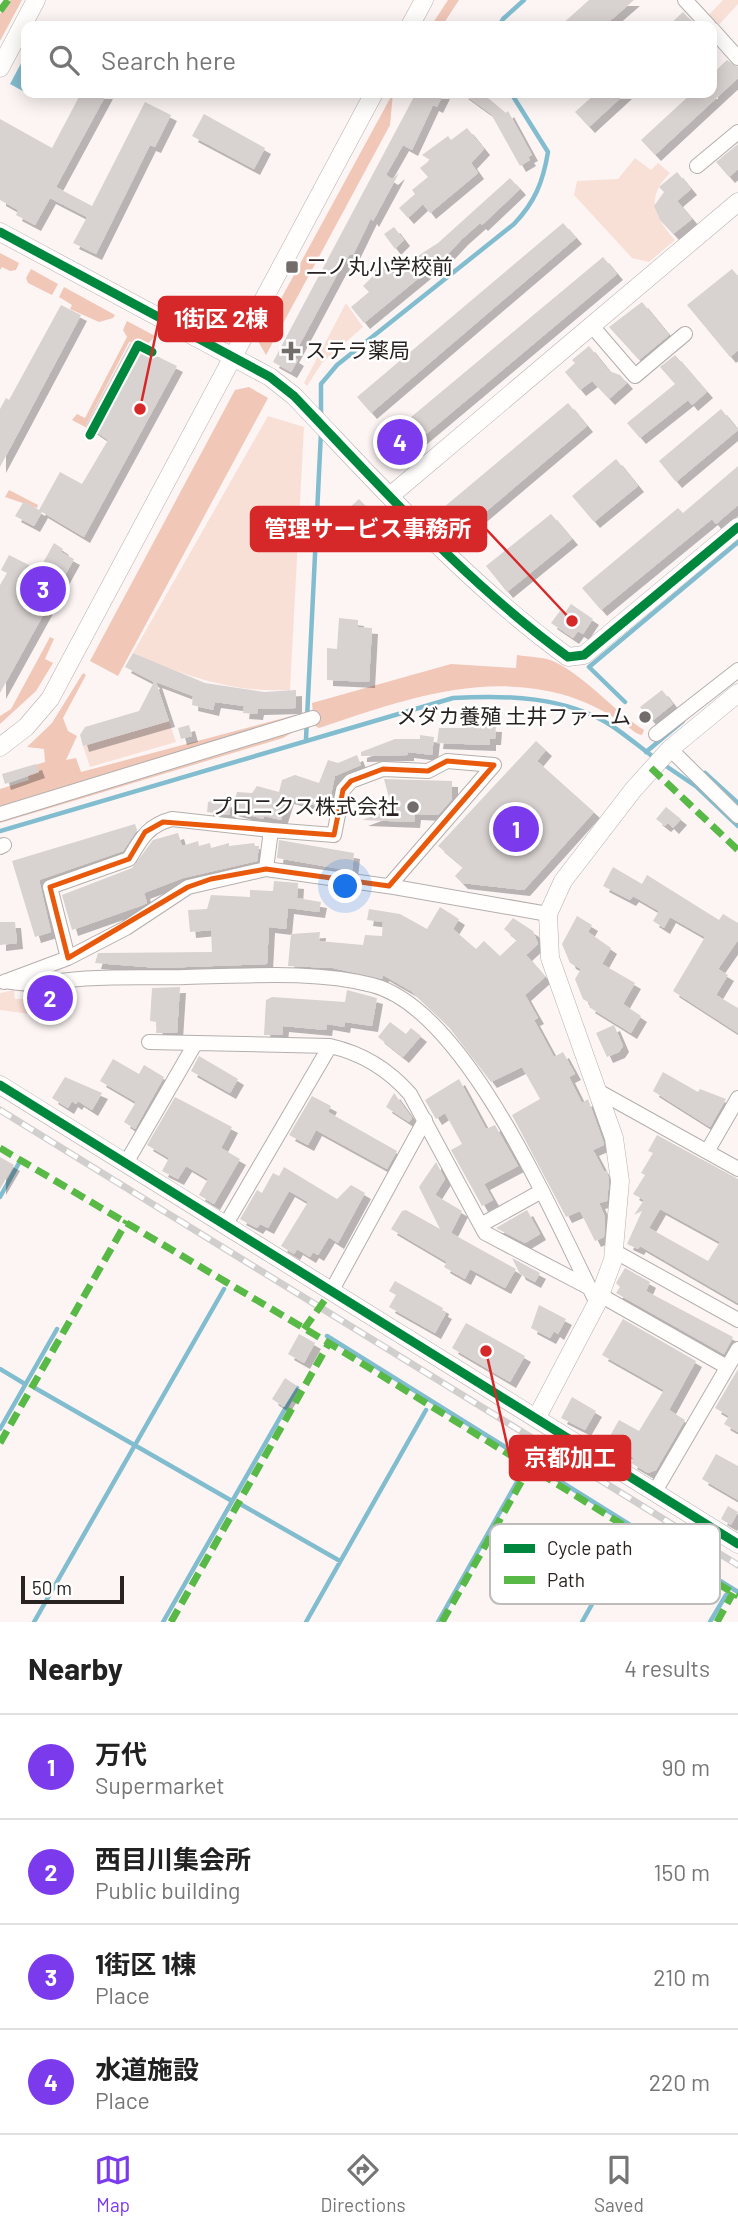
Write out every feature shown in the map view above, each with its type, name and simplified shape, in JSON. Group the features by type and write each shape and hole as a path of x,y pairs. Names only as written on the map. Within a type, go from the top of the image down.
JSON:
{"street":[{"path":"25,21 36,0"},
{"path":"413,21 424,0"},
{"path":"685,0 704,21"},
{"path":"0,68 21,28"},
{"path":"717,36 738,58"},
{"path":"0,747 26,727 50,699 371,98"},
{"path":"697,166 738,132"},
{"path":"390,496 738,202"},
{"path":"0,232 270,377 321,424 451,559 516,619 568,657 584,655 738,527"},
{"path":"592,326 635,376 685,334"},
{"path":"656,734 738,670"},
{"path":"537,1417 614,1251 618,1219 618,1157 598,1091 550,958 548,914 563,881 663,756 738,693"},
{"path":"0,814 313,718"},
{"path":"663,756 738,816"},
{"path":"68,958 50,887 129,859 145,832 163,822 172,820 334,835 343,790 351,781 383,769 428,771 447,761 494,765 389,886"},
{"path":"265,869 271,830"},
{"path":"3,983 68,958 125,928 188,887 265,869 389,886 548,914"},
{"path":"3,983 22,985 82,978 286,976 374,985 394,994 429,1019 458,1050 505,1124 595,1295"},
{"path":"149,1042 330,1046 350,1051 398,1081 425,1119 485,1233 595,1295 733,1361 654,1493"},
{"path":"126,1163 195,1044"},
{"path":"226,1224 330,1046"},
{"path":"0,1085 708,1524"},
{"path":"598,1091 738,1169"},
{"path":"708,1150 738,1098"},
{"path":"332,1290 425,1119"},
{"path":"486,1222 540,1192"},
{"path":"614,1251 738,1320"},
{"path":"720,1531 737,1541"}],"highlighted area":[{"path":"447,761 494,765 389,886 266,869 211,879 188,887 68,958 50,887 129,859 145,832 163,822 334,835 343,790 351,781 383,769 428,771"}],"shaded area":[{"path":"10,0 22,0 0,41 0,14"},
{"path":"448,0 459,0 445,21 434,21"},
{"path":"723,0 738,0 738,4 717,27 717,21 705,19"},
{"path":"393,98 390,125 266,355 258,341"},
{"path":"635,158 651,170 658,163 670,173 657,191 655,207 662,223 675,240 649,262 632,258 574,195 577,181 618,179"},
{"path":"0,253 19,263 16,270 10,271 2,267 0,270"},
{"path":"31,269 58,284 52,295 28,283 26,278"},
{"path":"64,287 115,315 99,322 70,309 72,305 59,297"},
{"path":"346,303 363,327 322,363 307,386 304,383"},
{"path":"127,321 155,336 146,346 129,342 86,425 89,429 72,420 77,414 85,418 127,337 123,330"},
{"path":"249,387 268,398 118,676 90,661 235,390"},
{"path":"268,416 304,427 290,690 229,686 171,669 133,653"},
{"path":"9,490 38,505 37,508 5,497"},
{"path":"50,637 54,639 45,659 53,663 36,691 0,724 0,716 11,709"},
{"path":"517,655 547,659 567,669 644,730 642,735 602,710 569,696 530,688 499,686 438,693 319,728 314,725 312,703 451,664 516,668"},
{"path":"83,673 86,675 63,718 68,731 77,736 66,760 76,758 81,772 295,715 293,732 283,738 0,823 0,789 29,780 26,768 45,762 44,749 27,747 52,723"},
{"path":"169,721 176,742 90,767 83,746"},
{"path":"14,990 15,999 38,999 38,1015 0,1010 0,993"}],"water":[{"path":"21,63 21,90 10,84"}],"building":[{"path":"589,0 634,0 610,21 566,21"},
{"path":"683,12 691,21 673,21"},
{"path":"727,60 738,67 738,78 717,97 717,69"},
{"path":"78,98 104,98 56,187 92,206 145,102 171,115 155,147 150,145 96,254 73,243 87,217 50,198 35,225 16,215 18,210 0,200 0,119 52,148"},
{"path":"413,98 442,98 437,107 433,105 412,150 403,145 386,175 392,179 399,173 373,221 371,218 353,255 350,254 339,271 293,357 298,360 291,372 273,362"},
{"path":"469,98 488,98 506,113 508,111 532,155 528,157 530,160 520,166 491,114"},
{"path":"590,98 621,98 589,127 575,112"},
{"path":"687,98 716,98 655,155 641,140"},
{"path":"204,114 265,148 254,169 192,136"},
{"path":"467,128 484,149 471,163 478,173 430,213 423,204 408,218 399,208 415,194 412,190 428,177 420,168 430,160 422,155 448,136 451,140"},
{"path":"738,144 738,169 729,177 716,162"},
{"path":"677,172 691,189 677,201 692,219 673,234 660,220 654,206 664,192 659,187"},
{"path":"510,178 520,189 482,225 480,223 448,254 364,323 351,307 369,292 363,286 376,273 372,267 383,259 397,279 416,263 413,259 438,243"},
{"path":"563,223 576,238 371,413 357,397"},
{"path":"394,227 404,240 395,249 384,234"},
{"path":"603,257 617,274 401,455 386,438"},
{"path":"732,269 738,276 738,350 730,357 687,305"},
{"path":"642,302 669,335 639,360 609,327"},
{"path":"61,305 81,315 0,467 0,409 6,398 9,400"},
{"path":"130,343 177,366 84,537 42,512 34,526 15,516 24,501 39,510 60,472 82,484 108,440 86,425"},
{"path":"589,346 609,371 620,375 627,383 609,399 592,381 580,390 565,372 575,363 572,360"},
{"path":"675,355 707,392 692,405 688,400 640,438 627,423 675,384 660,367"},
{"path":"568,403 587,426 456,537 437,513"},
{"path":"721,409 738,430 676,482 659,461"},
{"path":"616,459 638,486 594,522 572,496"},
{"path":"738,466 738,505 716,524 712,519 601,610 582,588 678,508 683,513"},
{"path":"359,499 382,523 366,538 343,514"},
{"path":"551,514 572,539 507,592 486,566"},
{"path":"54,543 63,549 61,552 74,559 0,693 0,585 7,573 1,570 9,555 39,570"},
{"path":"571,604 593,619 583,634 578,631 573,638 551,623 560,611 564,614"},
{"path":"339,618 358,620 358,627 372,628 369,682 327,680 327,648 337,649"},
{"path":"133,653 205,683 264,692 296,690 296,708 258,709 257,714 243,713 244,706 215,702 213,710 192,705 193,696 156,682 169,721 83,746 80,735 85,727 139,711 154,682 125,667"},
{"path":"662,690 673,704 652,721 640,707"},
{"path":"189,725 192,736 181,739 178,728"},
{"path":"466,725 496,726 495,739 490,739 490,745 437,743 439,728 466,728"},
{"path":"420,735 434,737 432,755 408,752 408,755 361,756 361,752 395,739 420,739"},
{"path":"536,741 546,750 537,761 594,812 524,890 462,883 455,876 463,867 438,846"},
{"path":"357,755 361,765 335,776 328,809 288,798 281,820 264,816 263,819 232,810 237,792 252,793 257,786 279,792 282,780 295,775 319,783 328,760 338,763"},
{"path":"36,764 39,772 5,784 2,774"},
{"name":"プロニクス株式会社","path":"384,779 452,781 452,799 438,815 415,814 414,822 362,820 392,809"},
{"path":"208,802 231,802 229,815 207,812"},
{"path":"666,807 681,819 673,828 656,819"},
{"path":"135,824 137,830 123,851 39,880 51,932 35,937 12,861"},
{"path":"178,833 182,846 198,841 199,846 210,843 211,848 229,843 229,846 254,843 259,846 257,861 183,878 144,893 147,903 143,905 72,930 62,895 132,868 153,840"},
{"path":"279,840 354,853 352,871 277,858"},
{"path":"613,867 642,884 647,875 719,920 723,914 738,923 738,940 718,969 728,975 716,995 738,1008 738,1033 673,991 705,937 670,917 664,928 653,921 659,911 633,896 630,900 603,886"},
{"path":"274,881 298,883 297,898 321,902 319,912 288,908 286,929 269,927 267,964 159,968 95,963 98,953 212,952 211,930 190,932 188,910 207,909 211,895 250,897 250,890 273,891"},
{"path":"440,907 459,919 453,929 476,949 484,941 500,956 517,940 504,929 513,918 533,931 538,944 526,955 545,977 525,995 538,1018 534,1020 554,1057 563,1052 575,1074 569,1077 582,1103 588,1099 603,1141 604,1145 593,1150 604,1171 607,1171 609,1181 607,1201 599,1203 605,1217 604,1237 595,1241 580,1211 566,1217 512,1115 540,1099 522,1067 491,1082 448,1026 411,991 383,975 382,979 333,968 288,966 291,934 320,932 319,941 363,945 365,935 382,936 383,922 367,920 369,909 400,914 427,929"},
{"path":"577,916 592,925 588,932 611,948 602,964 635,983 623,1004 641,1016 631,1033 589,1007 591,1004 583,999 575,979 581,969 570,963 562,944"},
{"path":"0,922 15,922 17,943 0,945"},
{"path":"180,987 177,1033 156,1033 157,1022 150,1021 152,988"},
{"path":"347,990 377,998 372,1026 345,1022 344,1027 327,1024 326,1030 283,1026 282,1035 264,1035 266,1000 272,997 345,1002"},
{"path":"59,992 60,1004 40,1005 40,993"},
{"path":"390,1022 406,1034 411,1028 421,1036 403,1057 378,1037"},
{"path":"614,1025 623,1046 619,1052 607,1057 596,1033"},
{"path":"199,1056 238,1079 230,1093 191,1071"},
{"path":"113,1059 139,1074 144,1065 164,1077 135,1129 124,1122 136,1102 100,1081"},
{"path":"663,1072 698,1092 700,1089 726,1099 710,1127 653,1091"},
{"path":"65,1077 102,1093 92,1110 78,1101 76,1104 72,1101 68,1108 52,1098"},
{"path":"459,1079 486,1129 495,1125 518,1166 484,1184 493,1200 482,1206 451,1150 462,1144 445,1113 436,1119 425,1100"},
{"path":"394,1093 412,1118 409,1122 386,1107"},
{"path":"312,1096 331,1106 328,1112 397,1151 387,1169 316,1130 308,1145 289,1135"},
{"path":"175,1097 232,1127 221,1148 240,1159 214,1204 199,1195 208,1179 186,1166 178,1179 162,1171 169,1158 147,1145"},
{"path":"657,1135 738,1179 738,1303 640,1246 638,1249 627,1244 642,1211 634,1215 644,1200 633,1194 645,1175 641,1173 653,1153 648,1151","holes":["660,1209 720,1242 708,1261 649,1228"]},
{"path":"0,1157 14,1165 0,1189"},
{"path":"436,1162 445,1179 435,1195 462,1211 451,1233 516,1269 505,1288 470,1269 465,1279 444,1267 447,1262 391,1229 402,1211 406,1210 440,1229 419,1187"},
{"path":"284,1167 337,1199 351,1185 365,1193 338,1243 329,1237 318,1255 313,1252 310,1257 297,1249 294,1254 281,1246 308,1202 289,1191 268,1228 260,1224 257,1228 240,1219 257,1190 262,1193 273,1173 279,1176"},
{"path":"527,1210 540,1234 525,1243 496,1228"},
{"path":"512,1258 540,1273 535,1282 520,1274"},
{"path":"625,1268 650,1282 646,1291 733,1337 724,1354 616,1293 620,1287 616,1283"},
{"path":"395,1281 443,1308 442,1311 446,1313 435,1333 389,1307 396,1295 389,1291"},
{"path":"539,1305 566,1319 558,1334 554,1331 550,1338 531,1328"},
{"path":"623,1319 696,1361 669,1410 685,1420 656,1470 648,1473 631,1463 634,1458 606,1443 619,1420 639,1431 664,1390 602,1355"},
{"path":"466,1323 525,1356 510,1382 452,1348"},
{"path":"299,1334 315,1343 304,1363 288,1354"},
{"path":"738,1369 738,1432 724,1424 729,1416 715,1408"},
{"path":"285,1378 297,1386 284,1407 272,1399"},
{"path":"572,1397 596,1411 585,1430 561,1418"},
{"path":"716,1454 738,1466 738,1500 702,1479"},
{"path":"728,1506 738,1512 731,1525 721,1519"}],"waterway":[{"path":"502,21 524,0"},
{"path":"321,416 321,384 337,365 514,224 533,199 544,173 548,152 514,98"},
{"path":"306,739 321,432"},
{"path":"625,702 589,667 738,542"},
{"path":"0,831 453,698 515,698 555,703 575,709 612,726 656,759"},
{"path":"646,752 683,721"},
{"path":"663,764 697,787 738,826"},
{"path":"705,773 738,803"},
{"path":"0,1197 19,1163"},
{"path":"34,1622 224,1289"},
{"path":"0,1429 57,1329"},
{"path":"327,1336 629,1524"},
{"path":"0,1369 25,1384"},
{"path":"35,1388 232,1501"},
{"path":"163,1622 297,1388"},
{"path":"306,1622 426,1410"},
{"path":"493,1524 522,1473"},
{"path":"242,1505 340,1561"},
{"path":"438,1622 490,1530"},
{"path":"720,1581 738,1592"},
{"path":"710,1622 726,1595"},
{"path":"582,1622 592,1604"}],"railway":[{"path":"0,1110 671,1524"},
{"path":"720,1554 738,1565"}],"marked path":[{"path":"0,11 8,0"},
{"path":"651,768 738,850"},
{"path":"0,1148 329,1343 622,1524"},
{"path":"0,1443 127,1221"},
{"path":"304,1329 332,1290"},
{"path":"171,1622 329,1343"},
{"path":"497,1524 529,1468"},
{"path":"442,1622 490,1537"},
{"path":"720,1585 738,1596"},
{"path":"717,1622 733,1593"}],"cycle path":[{"path":"0,232 270,377 294,396 459,565 530,628 568,657 584,655 738,527"},
{"path":"90,435 138,345 152,352"},
{"path":"0,1085 706,1524"},
{"path":"720,1533 738,1544"}],"place":[{"name":"二ノ丸小学校前","path":"292,267"},
{"name":"ステラ薬局","path":"291,351"},
{"name":"1街区 2棟","path":"140,409"},
{"name":"水道施設","path":"400,442"},
{"name":"1街区 1棟","path":"43,589"},
{"name":"管理サービス事務所","path":"572,621"},
{"name":"メダカ養殖 土井ファーム","path":"645,717"},
{"name":"プロニクス株式会社","path":"413,807"},
{"name":"万代","path":"516,829"},
{"name":"西目川集会所","path":"50,998"},
{"name":"京都加工","path":"486,1351"}]}
